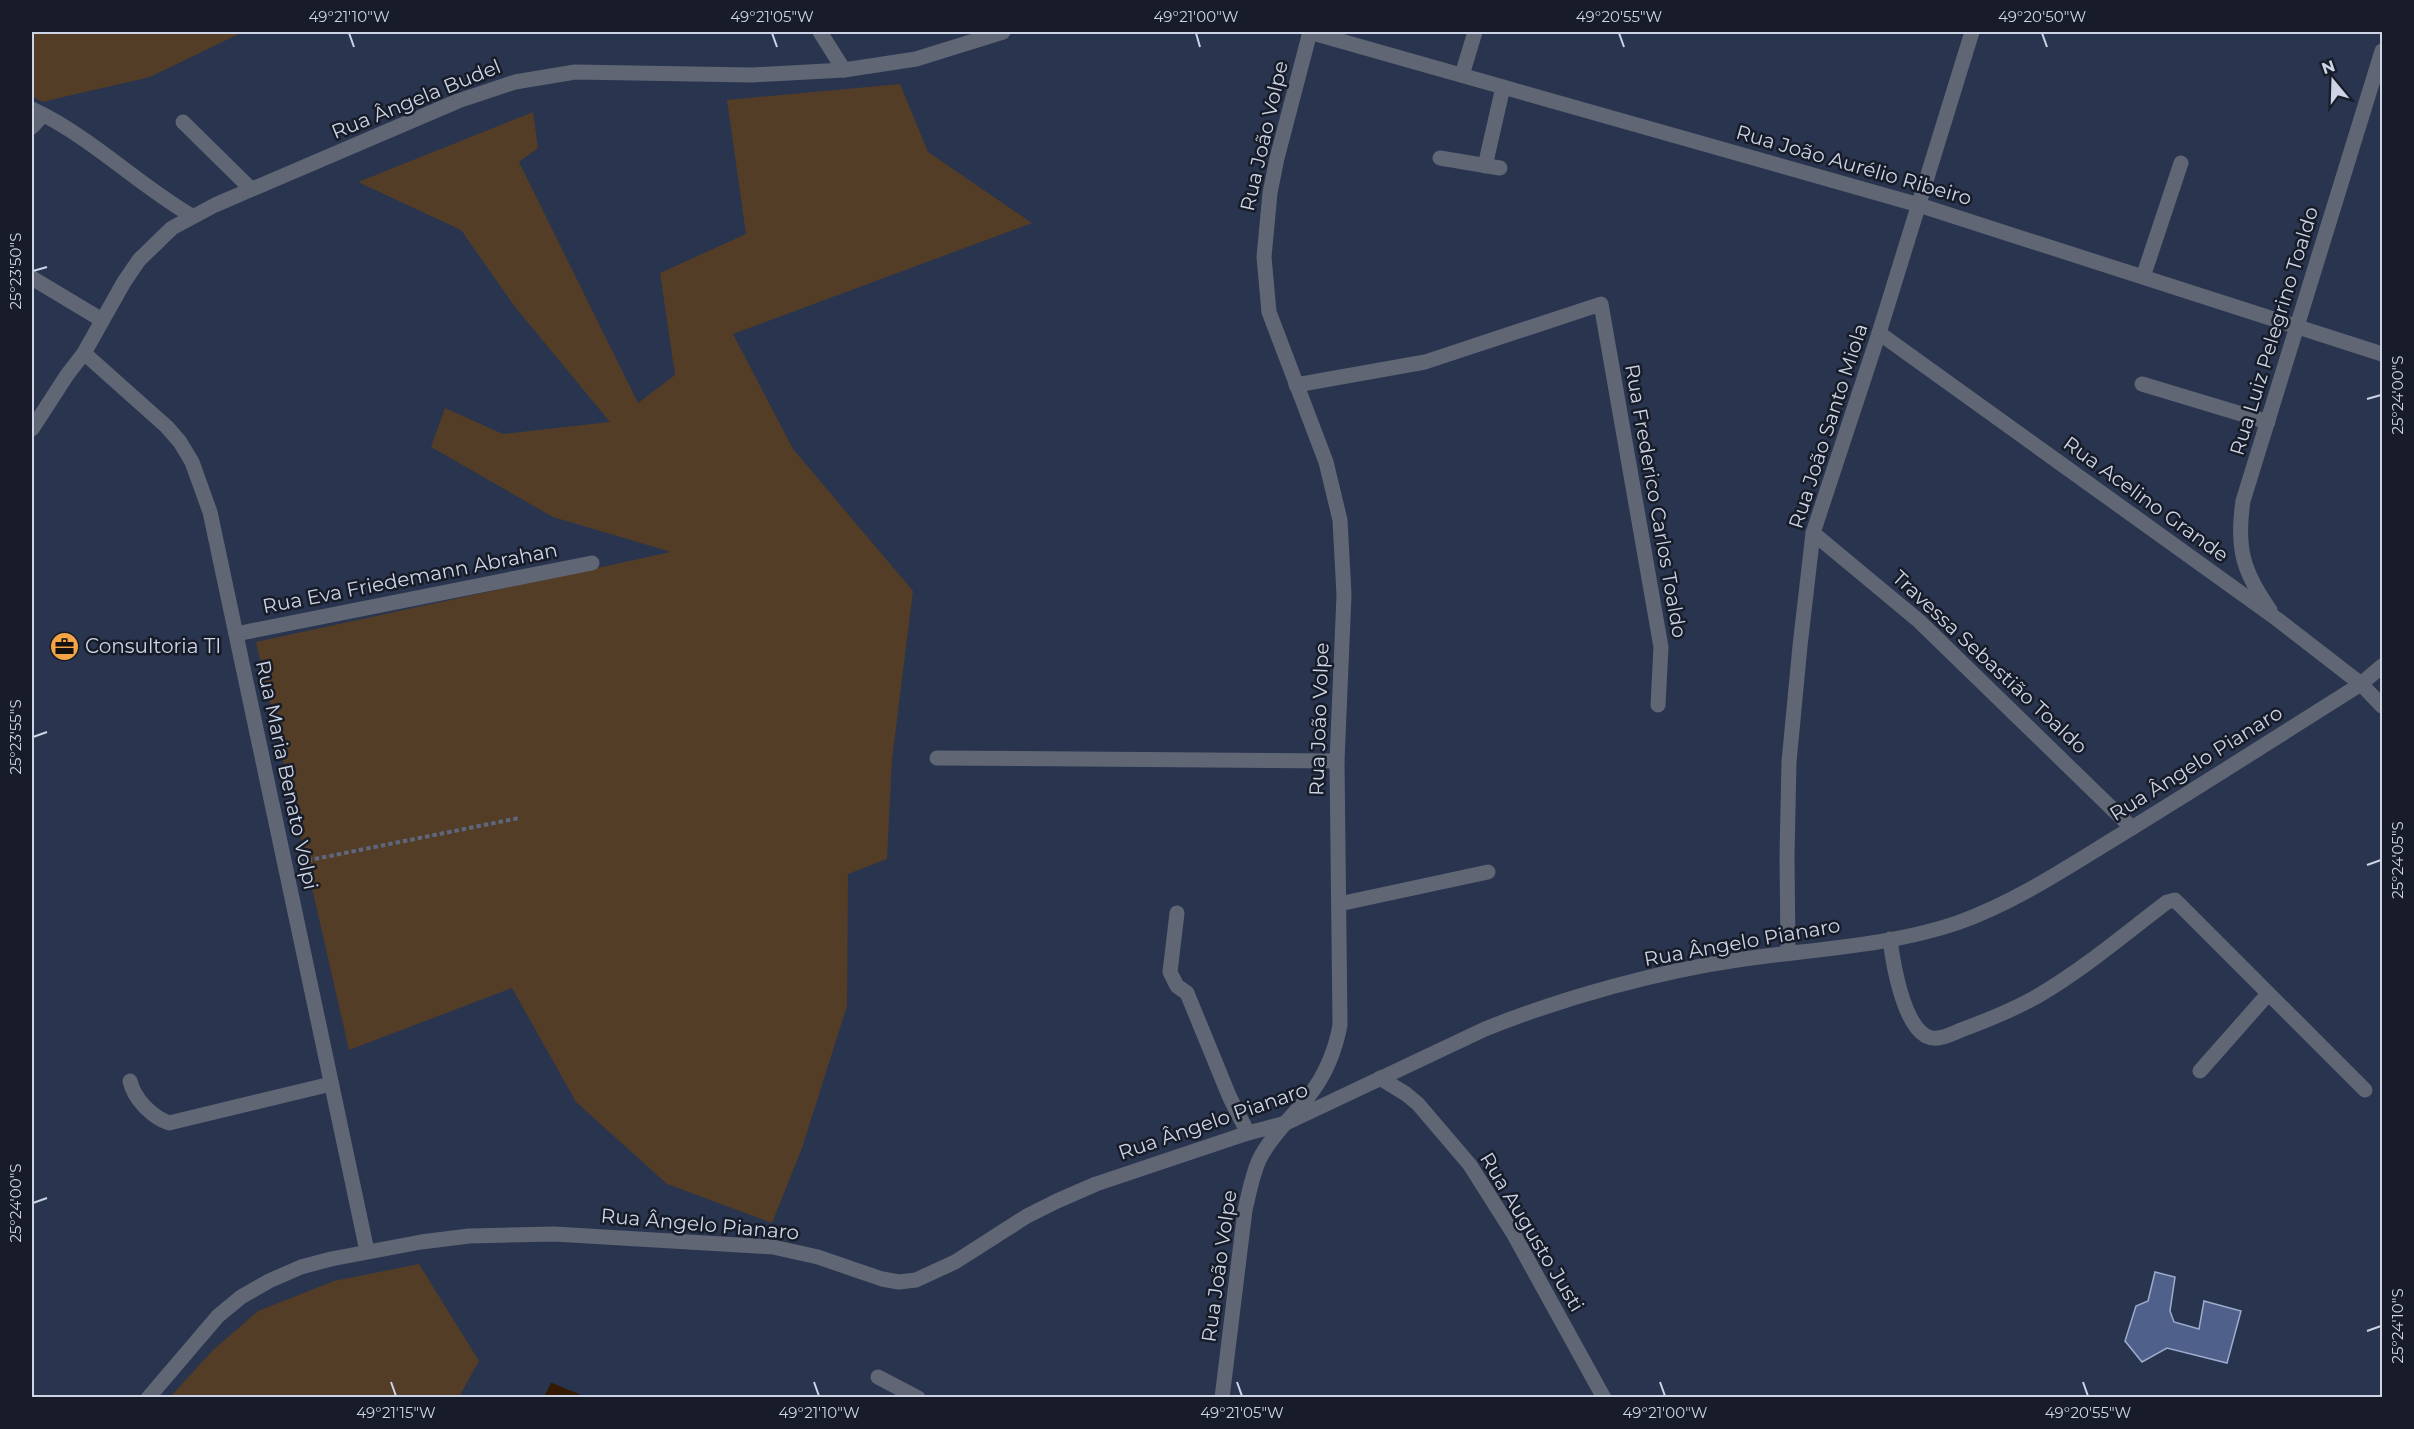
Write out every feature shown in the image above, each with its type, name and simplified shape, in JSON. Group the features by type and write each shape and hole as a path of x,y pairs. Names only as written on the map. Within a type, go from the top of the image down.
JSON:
{"street":[{"path":"820,32 844,70"},
{"name":"Rua Ângela Budel","path":"32,429 84,352 139,260 172,228 192,216 251,189 458,101 487,90 541,76 575,72 752,75 844,70 916,59 1003,32"},
{"name":"Rua João Aurélio Ribeiro","path":"1310,32 1919,205 2382,354"},
{"name":"Rua João Volpe","path":"1222,1398 1245,1210 1259,1160 1319,1082 1336,1046 1341,1002 1338,761 1344,595 1340,520 1326,462 1269,312 1263,257 1268,204 1276,159 1310,32"},
{"path":"1462,75 1475,32"},
{"name":"Rua João Santo Miola","path":"1788,953 1789,762 1813,533 1879,333 1972,32"},
{"name":"Rua Luiz Pelegrino Toaldo","path":"2277,620 2254,588 2245,567 2240,546 2240,523 2244,501 2382,51"},
{"path":"1440,158 1492,167 1503,87"},
{"path":"32,126 37,112 78,137 167,202 192,216"},
{"path":"183,122 251,189"},
{"path":"2143,277 2181,163"},
{"path":"32,278 102,320"},
{"name":"Rua Frederico Carlos Toaldo","path":"1296,386 1425,362 1601,304 1661,647 1658,705"},
{"name":"Rua Acelino Grande","path":"1879,333 2277,620 2361,684 2382,706"},
{"name":"Rua Maria Benato Volpi","path":"84,352 167,427 180,442 192,462 210,512 367,1251"},
{"path":"2142,384 2268,422"},
{"name":"Travessa Sebastião Toaldo","path":"1813,533 1919,621 2132,828"},
{"name":"Rua Eva Friedemann Abrahan","path":"236,634 592,562"},
{"name":"Rua Ângelo Pianaro","path":"148,1398 198,1337 241,1297 301,1267 367,1251 469,1236 554,1234 773,1247 818,1257 882,1279 899,1282 916,1280 955,1262 1027,1216 1096,1184 1248,1133 1286,1123 1485,1029 1553,1005 1664,974 1890,939 1956,923 1990,910 2132,828 2361,684 2382,666"},
{"path":"937,758 1338,761"},
{"path":"1339,904 1488,872"},
{"path":"1890,939 1897,981 1904,1003 1917,1026 1925,1035 1934,1039 1980,1023 2042,993 2167,902 2175,900 2365,1090"},
{"path":"1177,913 1170,972 1177,986 1187,993 1230,1098 1248,1133"},
{"path":"2200,1071 2268,994"},
{"name":"Rua Augusto Justi","path":"1380,1078 1418,1104 1444,1132 1476,1174 1513,1233 1605,1398"},
{"path":"130,1081 132,1090 156,1119 169,1123 331,1084"},
{"path":"878,1377 914,1397"}],"path":[{"path":"285,865 519,818"}],"shaded area":[{"path":"32,32 243,32 150,77 42,102 32,96"},
{"path":"900,84 928,152 1032,223 733,334 793,449 913,591 892,760 887,859 848,874 847,1006 802,1148 772,1223 667,1184 576,1102 512,988 349,1050 256,642 671,552 553,517 431,447 445,408 503,434 610,422 515,307 461,230 358,182 533,112 538,148 519,162 638,403 675,375 660,273 746,234 727,100"},
{"path":"419,1264 479,1361 459,1397 170,1397 213,1350 258,1311 334,1281"},
{"path":"552,1383 586,1397 544,1397"}],"building":[{"path":"2155,1272 2175,1277 2170,1311 2174,1322 2199,1329 2204,1301 2241,1311 2227,1363 2167,1348 2142,1362 2125,1341 2136,1306 2148,1301"}],"place":[{"name":"Consultoria TI","path":"64,646"}]}
